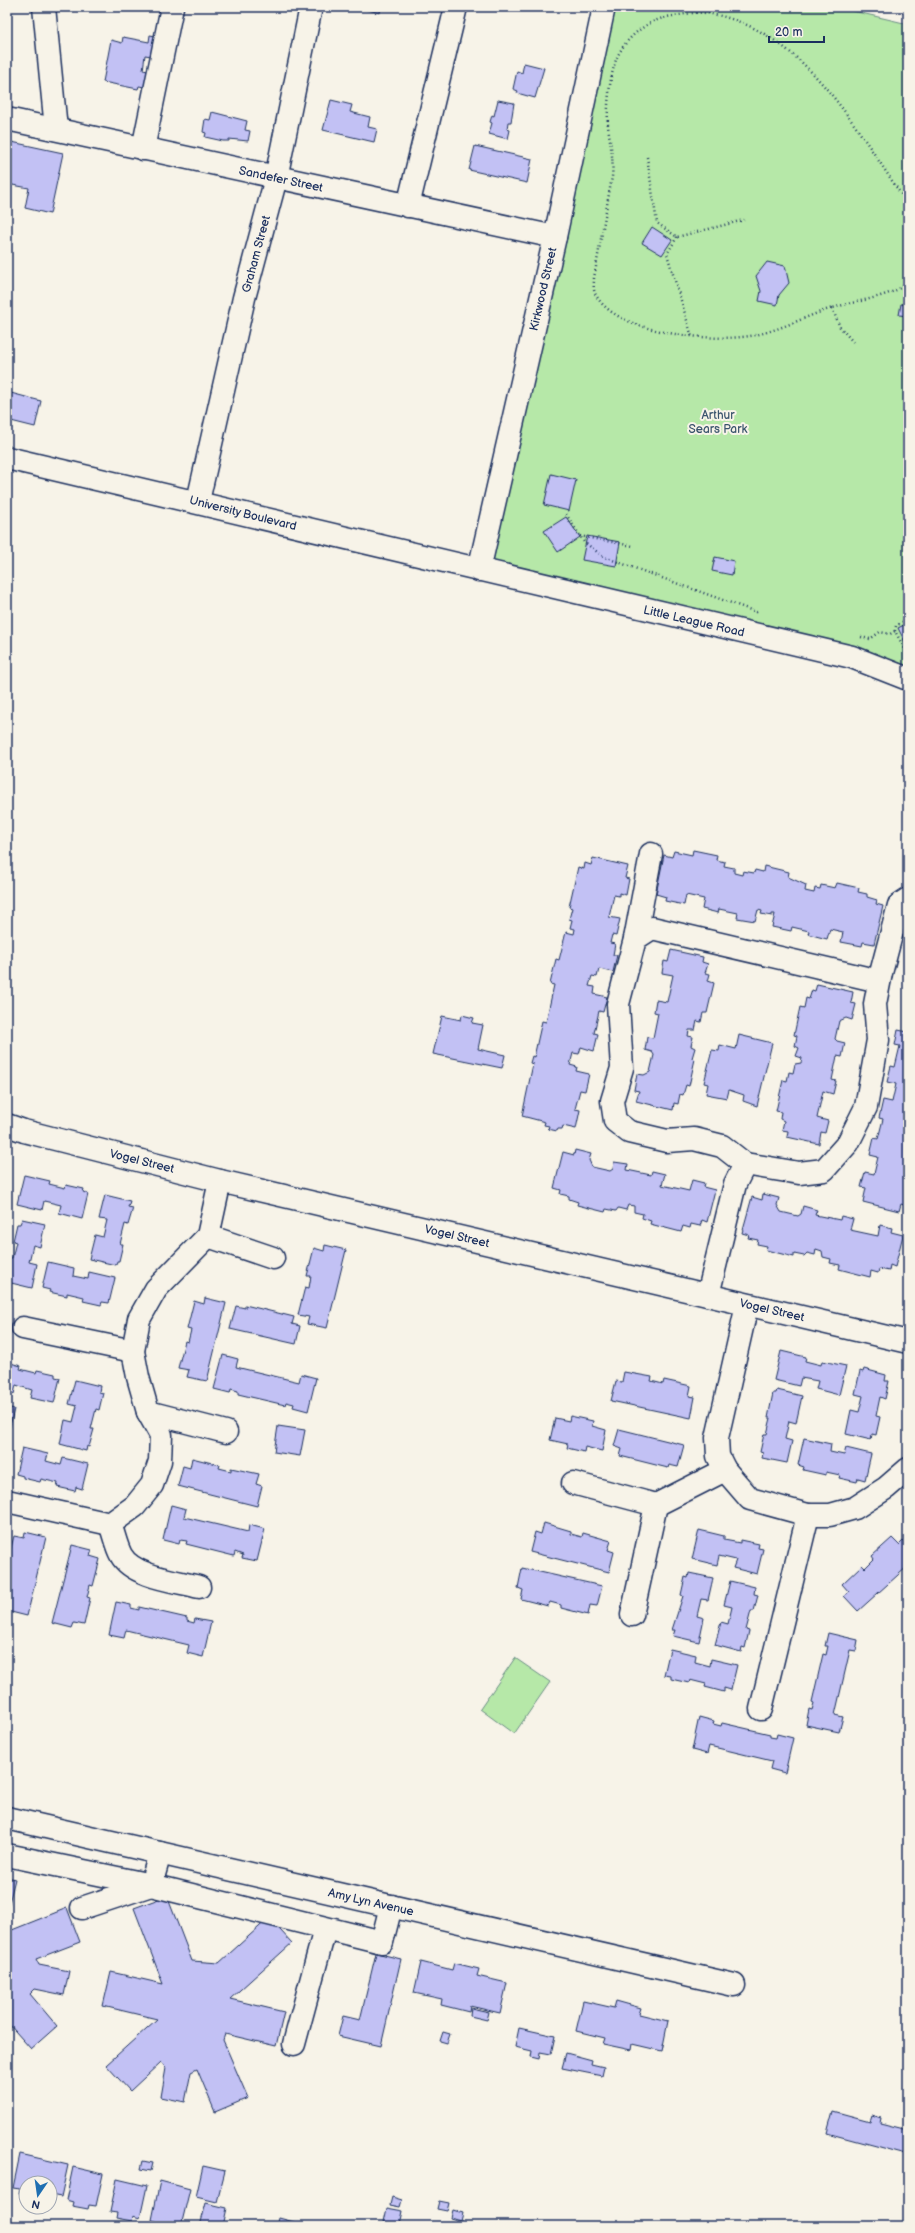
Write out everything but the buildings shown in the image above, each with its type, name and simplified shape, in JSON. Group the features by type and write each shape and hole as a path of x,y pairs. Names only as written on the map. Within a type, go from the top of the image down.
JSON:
{"street":[{"path":"44,7 56,130"},
{"path":"143,148 172,7"},
{"name":"Graham Street","path":"198,501 244,298 276,178 311,7"},
{"path":"408,206 456,7"},
{"name":"Kirkwood Street","path":"478,570 555,237 604,7"},
{"name":"Sandefer Street","path":"7,119 555,237"},
{"name":"University Boulevard","path":"7,458 198,501 478,570"},
{"name":"Little League Road","path":"478,570 852,657 908,679"},
{"path":"651,854 635,939 618,1004 622,1068 612,1101 615,1121 629,1132 668,1141 694,1139 722,1146 745,1164 799,1172 824,1170 848,1143 866,1107 878,1040 875,1004 879,981 899,905 908,899"},
{"path":"635,939 652,928 879,981"},
{"name":"Vogel Street","path":"7,1125 24,1131 220,1181 908,1342"},
{"path":"708,1296 735,1184 745,1164"},
{"path":"7,1501 110,1524 135,1506 152,1486 160,1461 161,1435 148,1412 133,1351 139,1319 156,1289 208,1236 220,1181"},
{"path":"208,1236 273,1258"},
{"path":"748,1305 717,1438 718,1456 725,1470 750,1499 808,1515 830,1515 855,1508 886,1488 908,1469"},
{"path":"23,1328 133,1351"},
{"path":"148,1412 226,1432"},
{"path":"573,1483 656,1505 725,1470"},
{"path":"632,1616 656,1505"},
{"path":"760,1709 808,1515"},
{"path":"110,1524 122,1556 130,1565 142,1573 199,1587"},
{"name":"Amy Lyn Avenue","path":"7,1818 734,1985"},
{"path":"107,1875 115,1843"},
{"path":"151,1885 160,1853"},
{"path":"7,1855 151,1885 382,1942 391,1906"},
{"path":"282,1917 289,1883"},
{"path":"82,1908 151,1885"},
{"path":"294,2044 325,1929"}],"path":[{"path":"908,204 849,116 813,75 779,44 747,24 711,13 661,18 635,32 623,46 614,65 607,106 613,163 610,196 594,278 594,292 600,301 621,317 672,334 692,338 723,339 750,336 777,330 832,308 884,294 908,283"},
{"path":"648,158 657,223 677,236 744,220"},
{"path":"677,236 667,254 692,338"},
{"path":"832,308 840,327 853,342"},
{"path":"566,514 580,536 590,548 615,562 732,602 763,615"},
{"path":"580,536 633,546"},
{"path":"880,632 890,634 895,630 896,626 908,619"},
{"path":"895,630 908,655"}],"green space":[{"name":"Arthur Sears Park","path":"615,7 836,7 908,24 908,668 493,561"},
{"path":"515,1658 550,1682 514,1734 480,1709"}]}
